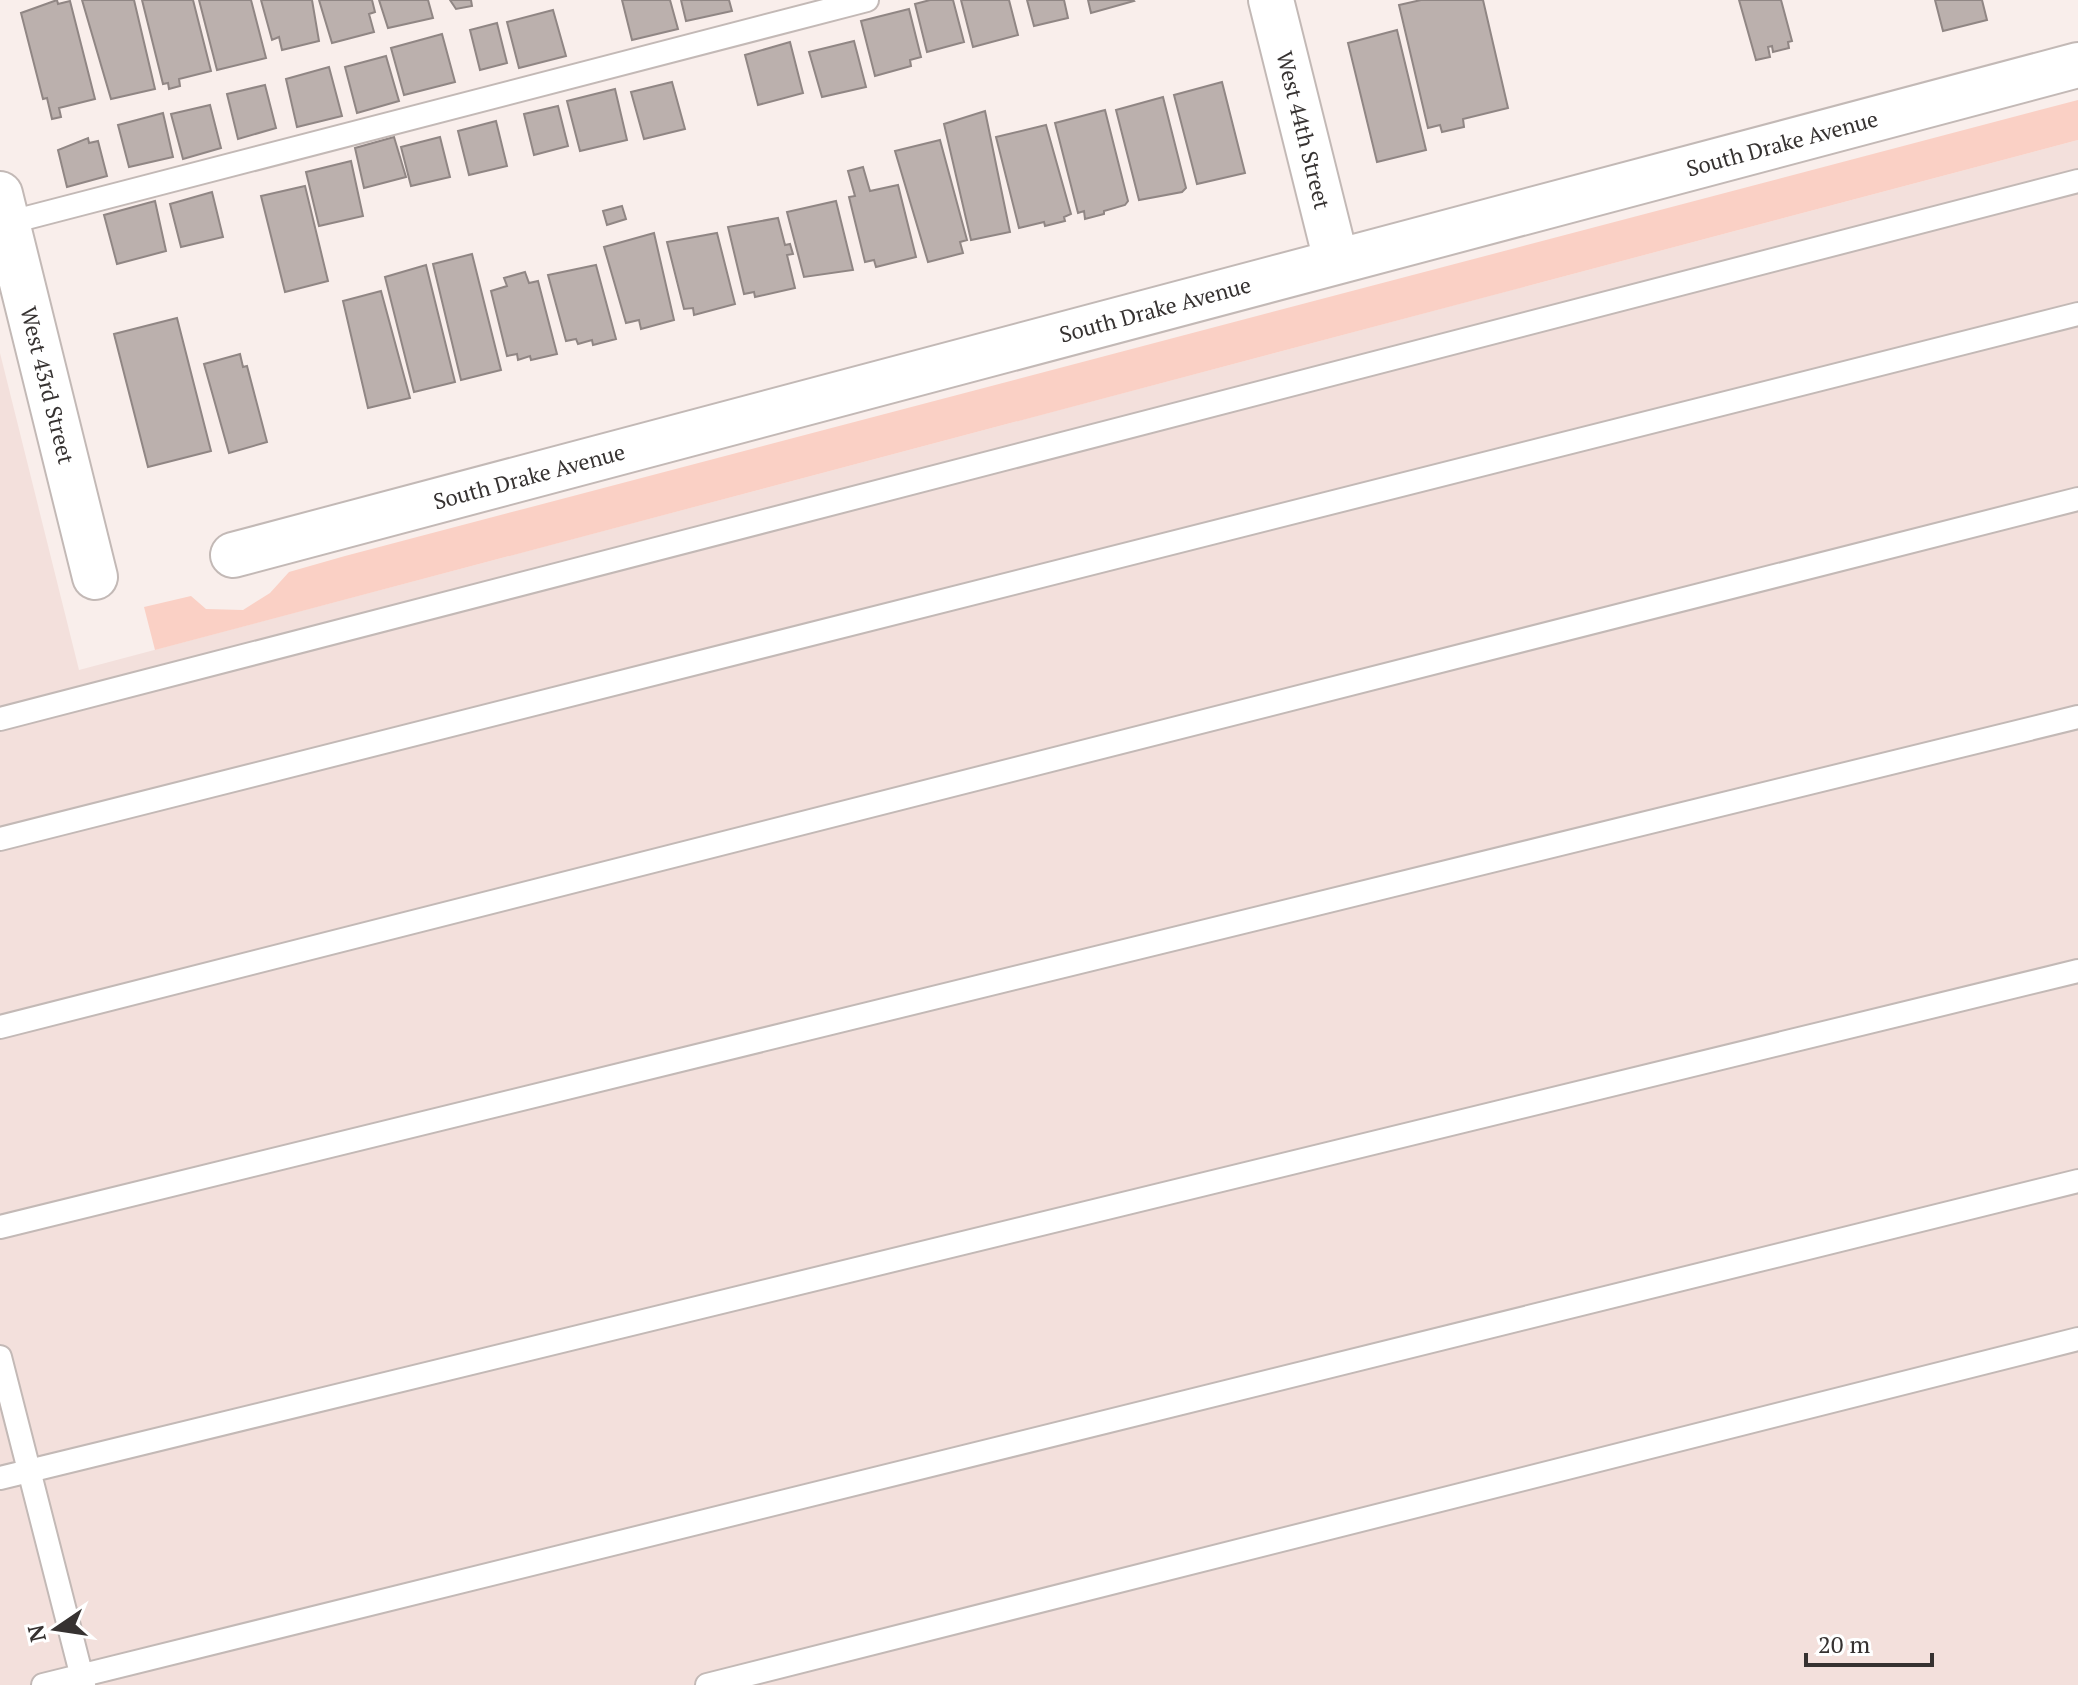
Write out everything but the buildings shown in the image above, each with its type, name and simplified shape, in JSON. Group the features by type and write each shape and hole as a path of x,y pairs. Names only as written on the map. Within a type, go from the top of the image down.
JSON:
{"street":[{"name":"West 44th Street","path":"1271,0 1336,260"},
{"name":"South Drake Avenue","path":"233,555 2078,65"},
{"name":"West 43rd Street","path":"4,209 95,577"}],"lane":[{"path":"4,209 867,0"},
{"path":"0,719 2078,181"},
{"path":"0,839 2078,314"},
{"path":"0,1027 2078,499"},
{"path":"0,1227 2078,717"},
{"path":"0,1478 2078,971"},
{"path":"43,1685 82,1680 2078,1181"},
{"path":"707,1685 2078,1339"},
{"path":"0,1357 82,1680"}],"shaded area":[{"path":"2078,100 2078,140 155,650 144,607 191,596 206,609 243,610 270,593 289,572 345,556"},
{"path":"2078,140 2078,1685 0,1685 0,353 79,670"}]}
